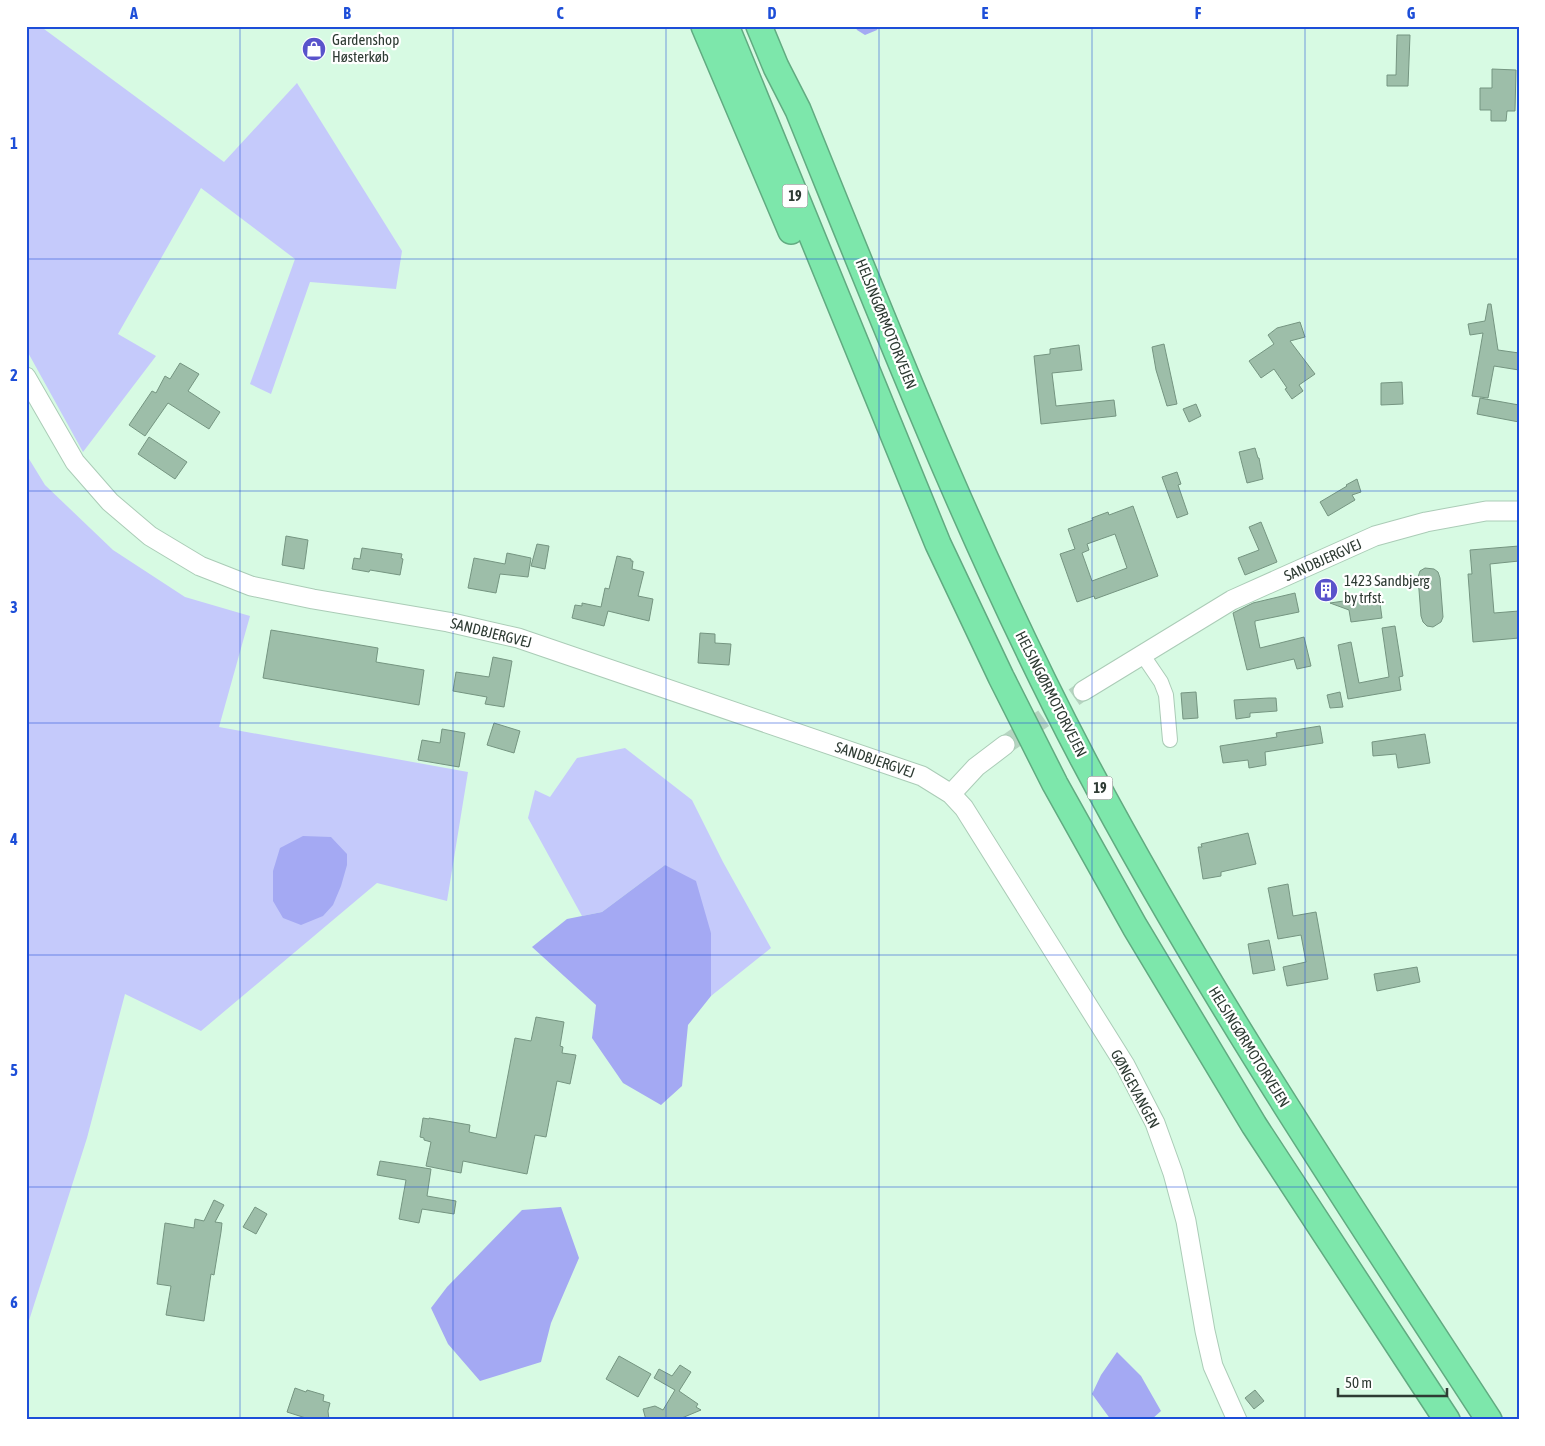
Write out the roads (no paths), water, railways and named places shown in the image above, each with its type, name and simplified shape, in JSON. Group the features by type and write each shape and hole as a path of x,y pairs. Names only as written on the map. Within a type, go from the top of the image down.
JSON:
{"highway":[{"path":"704,26 798,248 864,365"},
{"name":"19","path":"726,26 938,544 1001,678 1055,784 1135,927 1254,1125 1447,1420"},
{"name":"HELSINGØRMOTORVEJEN","path":"760,26 776,66 798,110 947,472 1012,617 1084,759 1162,900 1237,1027 1306,1138 1489,1420"},
{"path":"776,26 790,63 798,110"}],"street":[{"name":"SANDBJERGVEJ","path":"26,377 75,462 110,502 150,536 200,566 251,586 312,599 448,622 518,638 922,776 951,794"},
{"name":"SANDBJERGVEJ","path":"1083,691 1232,600 1375,536 1426,522 1486,511 1519,511"},
{"path":"1142,654 1161,682 1166,695 1170,740"},
{"path":"951,794 976,767 1005,745"},
{"name":"GØNGEVANGEN","path":"951,794 964,808 1125,1065 1154,1123 1173,1173 1186,1221 1204,1331 1214,1366 1237,1420"}],"tunnel":[{"path":"1005,745 1083,691"}],"place":[{"name":"Gardenshop Høsterkøb","path":"314,49"},
{"name":"1423 Sandbjerg by trfst.","path":"1326,590"}]}
